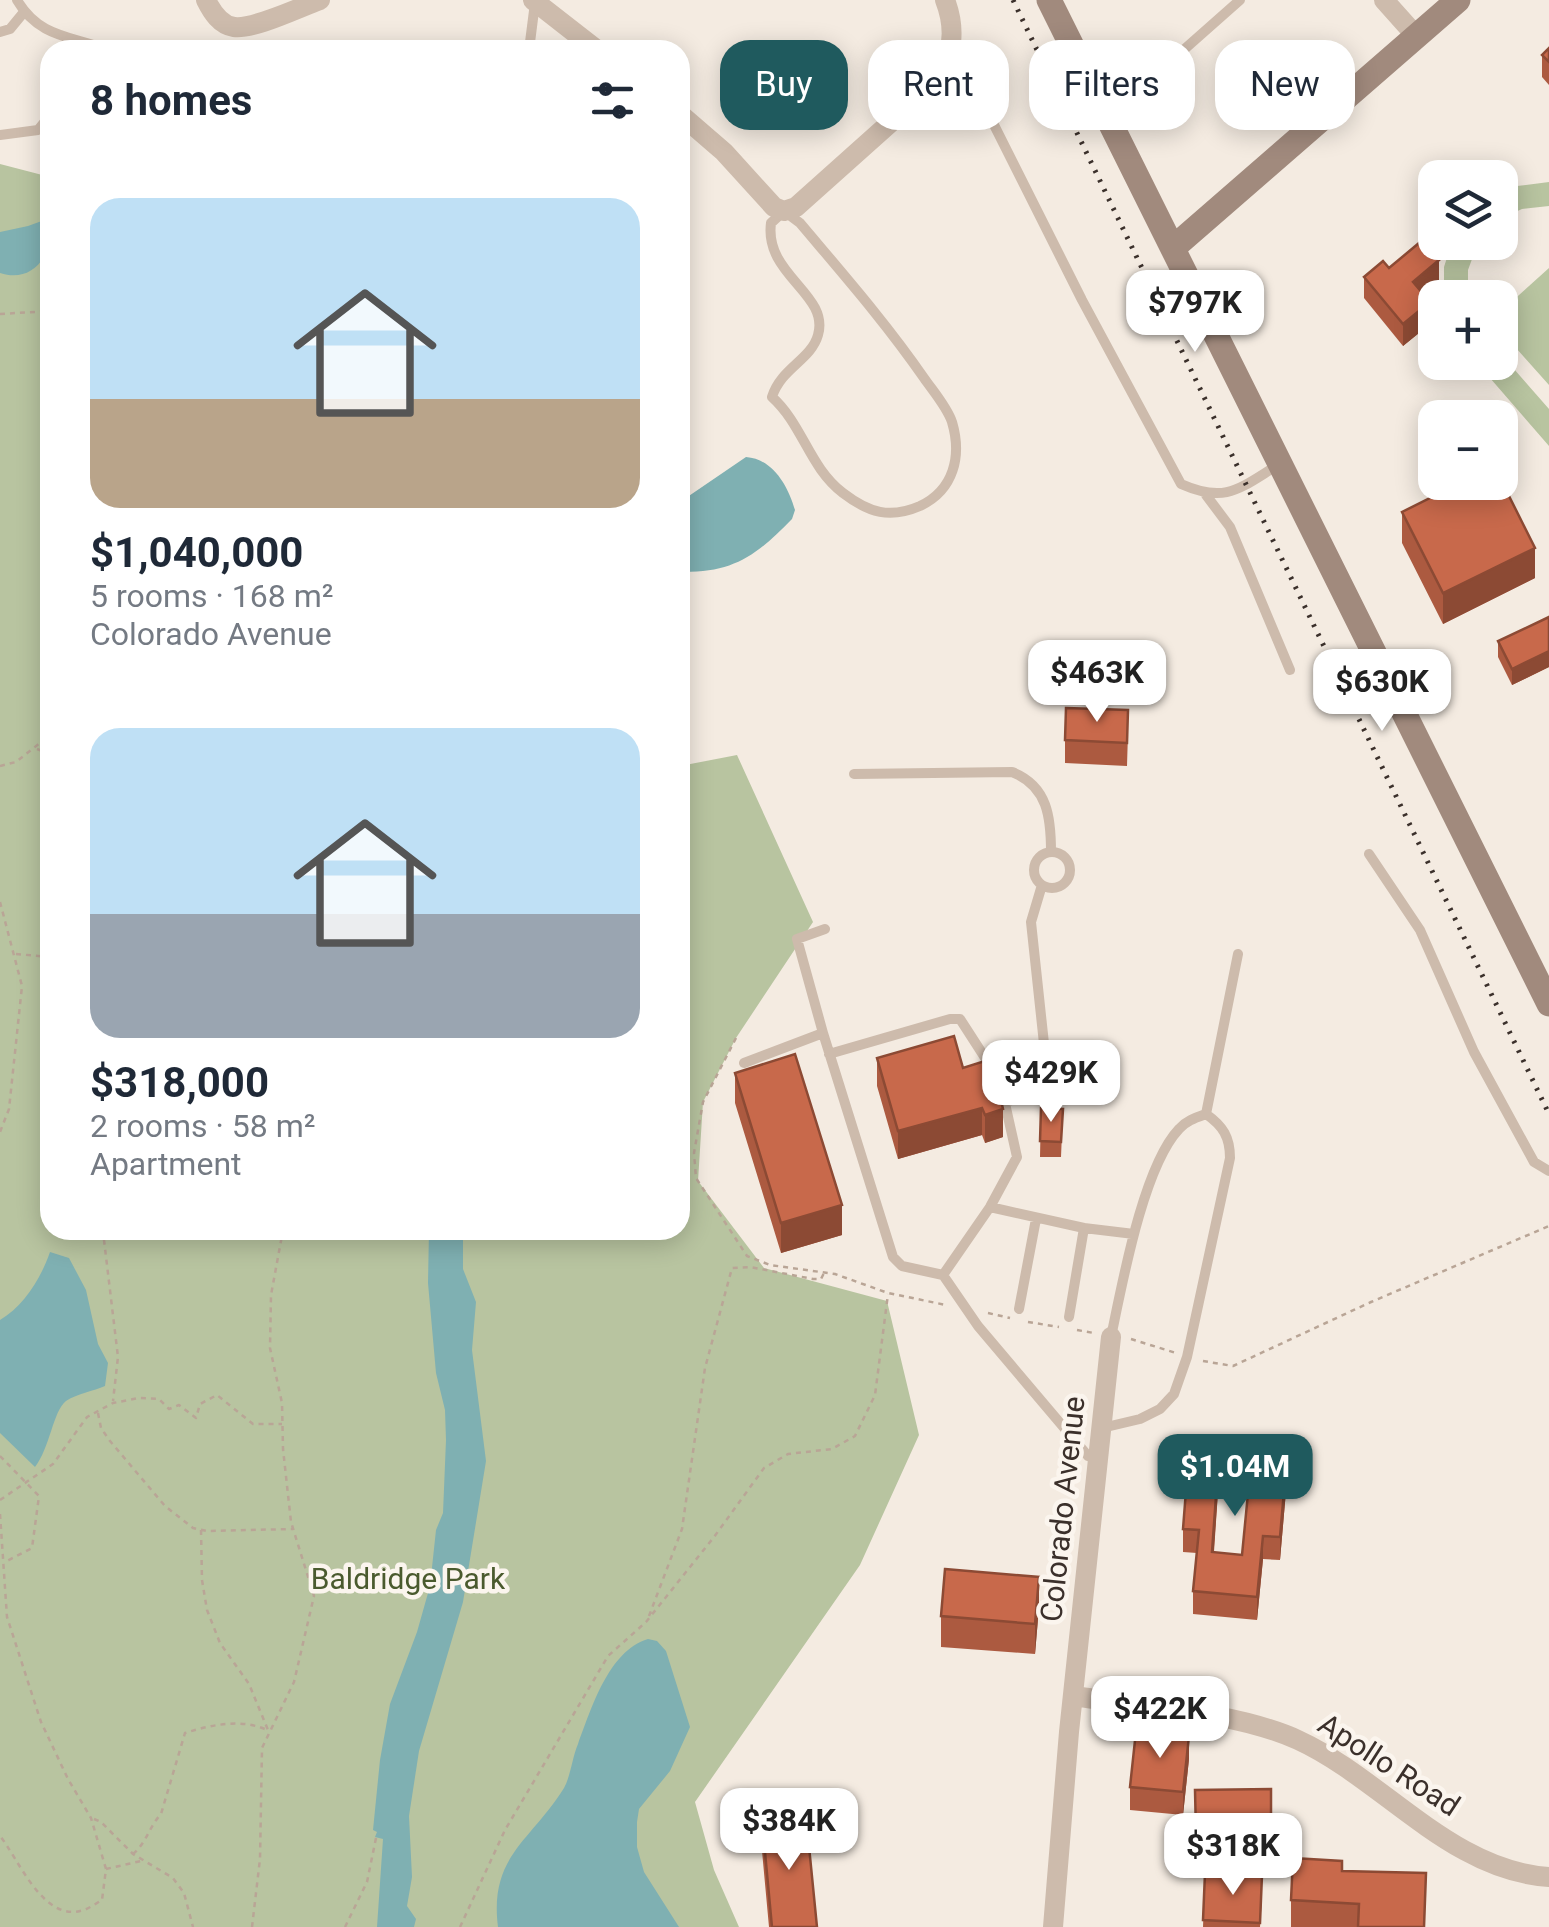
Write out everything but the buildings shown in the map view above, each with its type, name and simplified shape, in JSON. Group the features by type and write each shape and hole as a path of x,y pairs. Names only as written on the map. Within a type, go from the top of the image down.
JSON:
{"street":[{"path":"206,0 220,21 234,27 320,0"},
{"path":"945,0 949,40"},
{"path":"1049,0 1068,40"},
{"path":"1384,0 1417,37"},
{"path":"1173,248 1458,0"},
{"path":"534,1 585,40"},
{"path":"690,123 724,152 774,207 784,211 803,201 882,130"},
{"path":"1112,130 1549,1004"},
{"name":"Colorado Avenue","path":"1053,1927 1111,1336"},
{"name":"Apollo Road","path":"1074,1696 1207,1716 1296,1739 1363,1778 1447,1840 1492,1863 1549,1877"}],"lane":[{"path":"17,0 24,12 64,40"},
{"path":"1195,40 1240,0"},
{"path":"530,40 534,1"},
{"path":"0,32 10,29 24,12"},
{"path":"0,135 40,128"},
{"path":"997,130 1082,300 1182,484 1206,495 1230,527 1290,670"},
{"path":"784,211 800,223 904,346 951,418 958,460 951,476 926,503 892,515 881,514 842,492 820,472 788,412 772,397 776,382 818,338 820,324 818,312 773,251 772,223 784,211"},
{"path":"1206,495 1232,492 1280,463"},
{"path":"854,774 1012,772 1026,778 1043,798 1051,815 1051,852"},
{"path":"1051,852 1067,860 1070,872 1059,886 1042,885 1035,876 1034,865 1051,852"},
{"path":"1370,854 1420,930 1474,1052 1534,1162 1549,1171"},
{"path":"1005,1102 1036,1093 1048,1081 1031,922 1042,885"},
{"path":"825,929 797,939 892,1257 902,1266 942,1276 1088,1456 1098,1460"},
{"path":"1206,1114 1238,954"},
{"path":"830,1054 960,1019 1000,1081 1018,1157 990,1208 942,1276"},
{"path":"744,1063 823,1033"},
{"path":"1111,1336 1134,1234 1171,1138 1182,1125 1206,1114"},
{"path":"1101,1428 1140,1419 1160,1409 1174,1394 1187,1357 1230,1158 1230,1143 1224,1130 1206,1114"},
{"path":"990,1208 1036,1220 1134,1234"},
{"path":"1019,1308 1036,1220"},
{"path":"1069,1317 1084,1228"}],"path":[{"path":"0,314 40,312"},
{"path":"0,766 16,762 40,743"},
{"path":"34,748 40,750"},
{"path":"0,902 22,986 9,1109 0,1132"},
{"path":"15,954 40,956"},
{"path":"736,1038 703,1102 694,1154 696,1178 746,1256 770,1266 824,1273 888,1293 1146,1343 1218,1366 1233,1366 1549,1226"},
{"path":"104,1240 118,1357 112,1403"},
{"path":"252,1927 260,1858 262,1748 294,1682 314,1596 294,1529 282,1404 272,1358 270,1295 281,1240"},
{"path":"646,1622 682,1529 705,1368 732,1268 750,1267 813,1280 821,1279 824,1273"},
{"path":"460,1927 500,1840 574,1707 608,1656 646,1622 764,1468 788,1454 832,1449 855,1436 874,1395 888,1293"},
{"path":"0,1500 53,1464 87,1417 112,1403 160,1399 169,1409 180,1405 196,1418 200,1404 217,1395 253,1424 282,1424"},
{"path":"98,1411 101,1428 164,1506 193,1528 294,1529"},
{"path":"0,1456 39,1496 32,1548 4,1562"},
{"path":"0,1514 7,1616 28,1688 68,1779 91,1818 106,1869 102,1900 80,1911 66,1911 44,1899 0,1836"},
{"path":"201,1530 206,1610 220,1643 249,1684 269,1732"},
{"path":"133,1854 147,1841 152,1824 161,1814 186,1734 224,1724 256,1726 269,1732"},
{"path":"91,1818 101,1822 133,1854 173,1878 184,1893 193,1927"},
{"path":"345,1927 367,1882 376,1838"},
{"path":"106,1869 143,1860"}],"green space":[{"name":"Baldridge Park","path":"0,164 40,174 40,1240 690,1240 690,764 737,755 813,922 736,1038 703,1102 698,1181 764,1268 887,1301 919,1435 860,1565 695,1802 714,1870 739,1927 0,1927"},
{"path":"1549,182 1549,206 1518,211 1518,186"},
{"path":"1446,260 1472,260 1468,280 1444,280"},
{"path":"1549,268 1549,385 1518,350 1518,296"},
{"path":"1518,374 1549,409 1549,446 1518,410 1518,400 1509,400 1492,380 1518,380"}],"water":[{"path":"40,222 40,262 20,275 0,273 0,232"},
{"path":"746,457 772,468 795,510 792,519 767,543 742,560 690,572 690,495"},
{"path":"429,1240 463,1240 463,1269 476,1302 472,1350 486,1461 463,1602 419,1751 409,1816 412,1877 407,1906 416,1919 414,1927 377,1927 383,1839 375,1837 377,1832 373,1830 380,1760 390,1704 430,1586 436,1530 443,1513 445,1410 436,1373 428,1283"},
{"path":"50,1252 69,1258 86,1290 98,1344 108,1363 105,1386 75,1396 62,1406 35,1467 0,1433 0,1320 31,1290"},
{"path":"648,1639 657,1641 666,1651 690,1727 670,1771 639,1809 637,1847 644,1872 679,1927 498,1927 497,1903 506,1866 564,1788 603,1683 622,1656"}],"railway":[{"path":"1013,0 1549,1114"}]}
